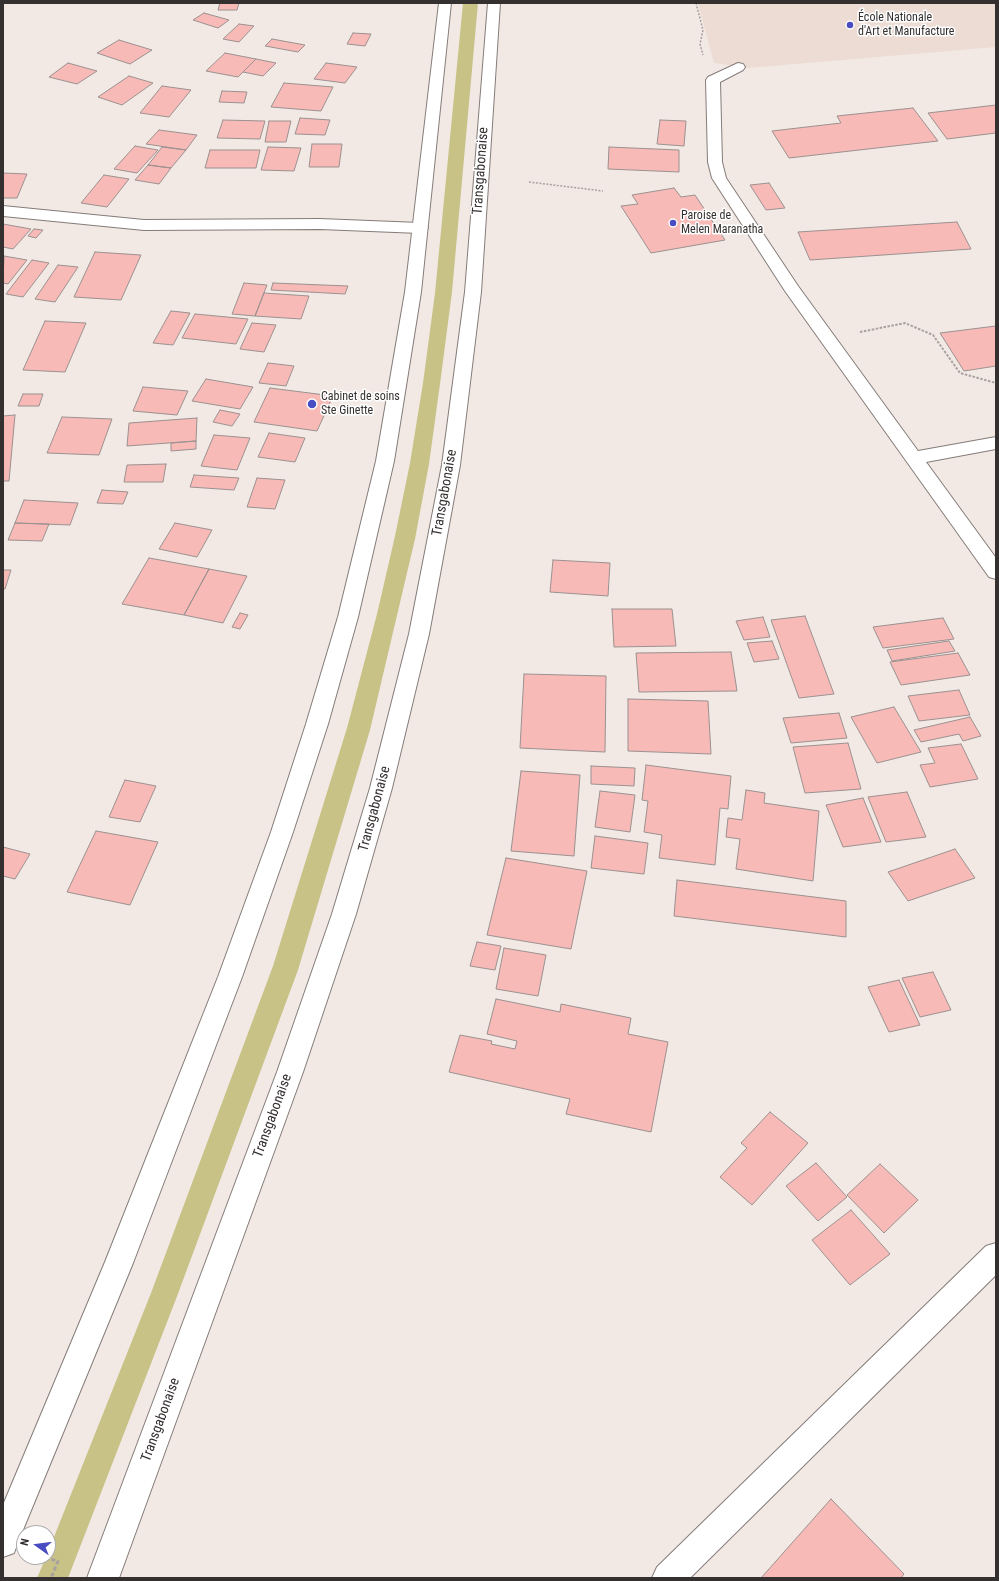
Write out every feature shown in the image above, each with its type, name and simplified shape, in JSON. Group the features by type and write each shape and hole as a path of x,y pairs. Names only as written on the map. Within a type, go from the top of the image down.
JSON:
{"main road":[{"path":"3,1542 11,1500 119,1263 230,977 279,839 317,724 348,617 386,461 413,292 445,3"},
{"name":"Transgabonaise","path":"109,1573 290,1072 344,914 381,788 418,634 451,465 473,292 494,3"},
{"path":"738,66 713,80 715,162 719,178 791,288 996,572"},
{"path":"3,211 50,217 144,225 320,224 420,228"},
{"path":"914,458 996,443"},
{"path":"668,1578 996,1256"}],"path":[{"path":"696,3 703,30 700,44 713,80"},
{"path":"528,182 603,191"},
{"path":"828,339 905,323 932,335 960,373 996,383"},
{"path":"51,1578 58,1561 56,1561"}],"shaded area":[{"path":"463,3 478,3 452,292 429,464 415,539 370,730 298,970 176,1299 68,1578 37,1578 43,1565 56,1565 56,1532 151,1293 273,966 347,728 377,614 410,463 423,383 435,293"},
{"name":"École Nationale d'Art et Manufacture","path":"698,3 996,3 996,47 748,68 714,63"}],"building":[{"path":"220,3 239,3 237,10 218,10"},
{"path":"204,13 229,20 218,28 193,20"},
{"path":"239,24 254,26 239,42 223,39"},
{"path":"353,33 371,34 365,46 347,44"},
{"path":"272,39 305,45 298,52 265,46"},
{"path":"119,40 152,50 130,64 97,53"},
{"path":"225,53 256,59 238,77 206,71"},
{"path":"256,59 276,63 263,76 243,72"},
{"path":"68,63 97,71 77,84 49,77"},
{"path":"326,63 357,67 345,83 314,79"},
{"path":"129,76 153,83 122,105 98,97"},
{"path":"284,83 333,87 321,111 271,107"},
{"path":"162,86 191,90 169,117 140,113"},
{"path":"222,91 247,92 244,103 219,102"},
{"path":"996,105 996,133 947,139 928,113"},
{"path":"913,108 938,141 789,158 772,131 841,123 837,116"},
{"path":"300,118 330,120 325,135 295,134"},
{"path":"223,120 265,121 260,139 217,138"},
{"path":"660,120 686,121 684,146 657,144"},
{"path":"269,121 291,121 286,142 265,142"},
{"path":"159,130 197,135 186,150 146,144"},
{"path":"312,144 342,144 339,167 309,167"},
{"path":"135,146 158,150 137,173 114,169"},
{"path":"162,147 186,150 171,168 148,165"},
{"path":"268,147 301,148 294,171 261,170"},
{"path":"609,147 679,150 679,172 608,169"},
{"path":"210,150 260,150 256,168 205,168"},
{"path":"148,165 171,168 159,184 135,180"},
{"path":"3,173 27,174 17,198 3,198"},
{"path":"104,175 129,179 107,207 81,203"},
{"path":"769,183 785,208 766,210 750,185"},
{"name":"Paroise de Melen Maranatha","path":"674,188 681,197 695,195 725,240 651,253 621,206 638,204 632,195"},
{"path":"957,222 971,249 810,260 798,232"},
{"path":"3,224 31,229 13,249 3,247"},
{"path":"34,229 43,230 36,238 28,236"},
{"path":"95,252 141,255 121,300 74,297"},
{"path":"4,256 27,260 8,284 3,283"},
{"path":"32,260 49,263 23,297 6,294"},
{"path":"58,265 78,267 55,302 35,299"},
{"path":"244,283 267,285 255,316 232,314"},
{"path":"273,283 348,286 345,294 271,290"},
{"path":"264,293 309,296 301,319 255,316"},
{"path":"171,311 190,313 173,345 153,343"},
{"path":"195,314 248,319 236,344 182,338"},
{"path":"45,321 86,323 65,372 23,370"},
{"path":"252,323 276,325 264,352 240,349"},
{"path":"996,326 996,366 964,371 940,333"},
{"path":"268,363 294,366 286,386 259,383"},
{"path":"206,379 253,387 240,409 192,401"},
{"path":"143,387 188,391 177,415 133,411"},
{"path":"270,388 333,396 317,431 254,422"},
{"path":"23,394 43,394 39,406 18,406"},
{"path":"220,410 240,414 232,426 213,422"},
{"path":"15,415 9,481 3,481 3,416"},
{"path":"62,417 112,419 99,455 47,453"},
{"path":"197,418 196,441 127,446 129,423"},
{"path":"269,433 305,438 295,462 258,457"},
{"path":"214,435 250,438 237,470 201,466"},
{"path":"196,441 196,449 171,451 171,443"},
{"path":"166,464 163,482 124,482 127,465"},
{"path":"194,475 239,478 234,490 190,487"},
{"path":"257,478 285,480 275,509 247,507"},
{"path":"102,490 128,492 123,504 97,503"},
{"path":"24,500 78,503 70,525 15,523"},
{"path":"15,523 49,524 42,541 8,540"},
{"path":"175,523 212,530 197,557 159,549"},
{"path":"149,558 209,569 184,615 122,604"},
{"path":"553,560 610,563 608,596 550,592"},
{"path":"209,569 247,576 223,623 184,615"},
{"path":"3,570 11,570 5,589 3,589"},
{"path":"612,609 672,609 676,646 614,647"},
{"path":"240,613 248,615 240,629 232,627"},
{"path":"805,616 834,694 799,698 771,620"},
{"path":"763,617 770,637 744,640 736,621"},
{"path":"943,618 954,639 883,648 873,627"},
{"path":"772,641 779,659 754,662 747,643"},
{"path":"949,641 955,651 892,661 887,650"},
{"path":"731,652 737,691 639,692 636,653"},
{"path":"958,653 970,675 901,685 890,662"},
{"path":"524,674 606,676 605,752 520,748"},
{"path":"959,690 970,715 919,721 908,696"},
{"path":"628,699 708,701 711,754 628,751"},
{"path":"894,707 921,752 877,763 851,717"},
{"path":"839,713 847,738 791,743 783,718"},
{"path":"970,717 981,736 963,741 959,734 921,742 914,730"},
{"path":"848,743 861,789 805,793 793,747"},
{"path":"961,744 978,779 930,787 920,765 935,763 928,748"},
{"path":"646,765 731,776 728,809 720,808 715,865 659,858 662,835 644,832 648,801 642,800"},
{"path":"591,766 635,768 634,786 591,784"},
{"path":"521,771 580,775 574,856 511,851"},
{"path":"125,780 156,786 140,822 109,817"},
{"path":"746,790 765,793 764,803 819,811 813,881 736,869 740,839 726,837 728,818 742,820"},
{"path":"600,791 635,795 630,832 595,827"},
{"path":"907,792 926,837 886,842 868,797"},
{"path":"863,798 881,842 843,847 826,805"},
{"path":"96,831 158,842 130,905 67,892"},
{"path":"595,836 648,843 644,874 591,868"},
{"path":"3,847 30,854 15,879 3,876"},
{"path":"955,849 975,878 908,901 888,872"},
{"path":"506,858 587,871 571,949 487,935"},
{"path":"677,880 846,901 846,937 674,916"},
{"path":"477,942 501,946 495,970 470,966"},
{"path":"504,948 546,955 538,996 496,989"},
{"path":"933,972 951,1010 920,1017 902,978"},
{"path":"899,980 920,1025 889,1032 868,987"},
{"path":"496,999 560,1012 561,1004 631,1018 628,1034 668,1042 651,1132 566,1114 570,1099 449,1072 460,1035 492,1041 491,1044 515,1049 517,1041 487,1034"},
{"path":"770,1112 808,1143 752,1205 720,1177 747,1148 741,1143"},
{"path":"816,1163 847,1197 818,1221 786,1186"},
{"path":"880,1164 918,1200 884,1233 847,1195"},
{"path":"851,1210 890,1254 850,1285 812,1240"},
{"path":"831,1499 904,1574 901,1578 761,1578"}],"place":[{"name":"École Nationale d'Art et Manufacture","path":"850,25"},
{"name":"Paroise de Melen Maranatha","path":"673,223"},
{"name":"Cabinet de soins Ste Ginette","path":"312,404"}]}
